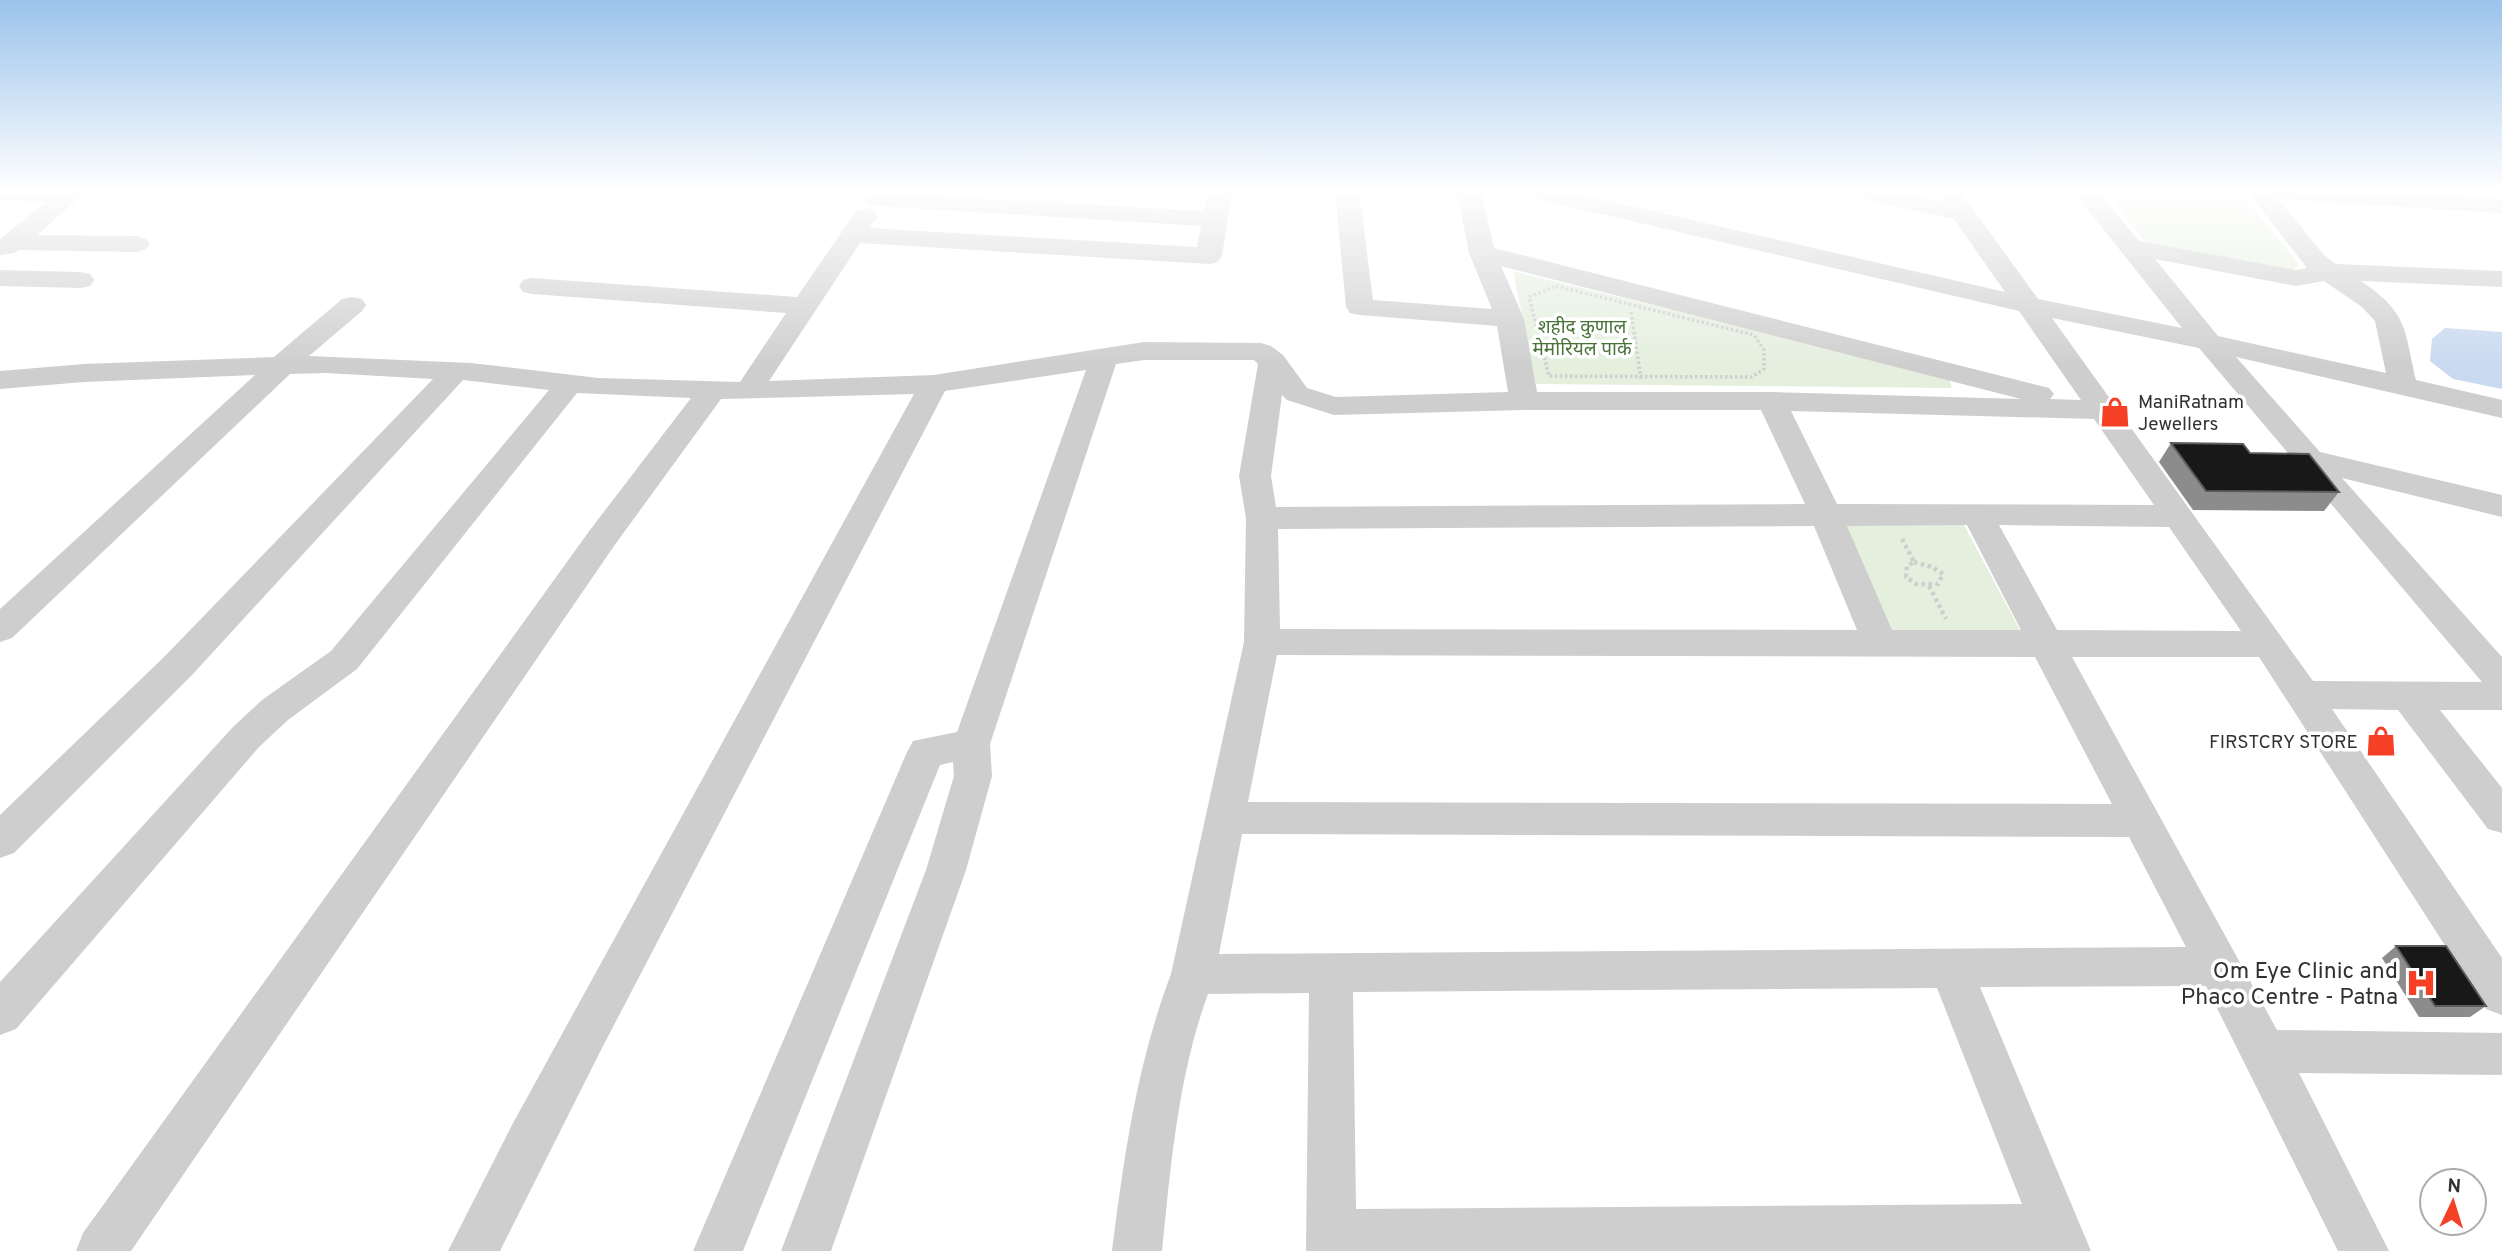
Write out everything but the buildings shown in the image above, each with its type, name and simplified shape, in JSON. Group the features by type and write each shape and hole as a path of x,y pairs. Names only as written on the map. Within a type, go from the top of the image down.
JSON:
{"street":[{"path":"101,1251 594,549 802,306 842,249"},
{"path":"1096,249 1209,256 1210,249"},
{"path":"1354,249 1360,307 1510,319"},
{"path":"1481,249 1510,319 1524,401"},
{"path":"1786,249 2502,409"},
{"path":"1989,249 2305,695 2502,995"},
{"path":"2133,249 2309,460 2502,681"},
{"path":"2144,249 2296,278 2329,272 2502,279"},
{"path":"2306,249 2315,261 2372,302 2388,319 2403,387"},
{"path":"1482,253 2103,410"},
{"path":"0,278 81,280"},
{"path":"532,286 802,306"},
{"path":"0,629 352,305"},
{"path":"0,380 83,373 326,364 456,371 570,383 730,391 934,384 1144,351 1261,352 1273,361 1297,394 1334,406 1524,401 1644,389 1772,401 2103,410"},
{"path":"806,1251 950,858 973,776 971,744 1105,356"},
{"path":"1137,1251 1159,1079 1176,1015 1193,974 1262,642 1262,518 1255,476 1273,361"},
{"path":"0,841 179,664 456,371"},
{"path":"0,1014 246,737 275,710 344,660 570,383"},
{"path":"473,1251 700,818 854,538 934,384"},
{"path":"1772,401 1825,513 1880,642"},
{"path":"2309,460 2502,506"},
{"path":"1262,518 1825,513 2178,516"},
{"path":"1977,514 2264,1051 2364,1251"},
{"path":"1262,642 2269,644"},
{"path":"2305,695 2502,696"},
{"path":"2409,696 2495,798"},
{"path":"718,1251 926,752 971,744"},
{"path":"1226,818 2141,821"},
{"path":"1193,974 2219,966"},
{"path":"1332,973 1331,1242 2061,1239 1950,967"},
{"path":"2264,1051 2502,1054"}],"path":[{"path":"1556,286 1754,335 1763,344 1766,355 1764,369 1752,377 1644,389 1549,376 1529,297 1556,286"},
{"path":"1630,304 1644,389"},
{"path":"1888,513 1914,562 1932,567 1943,574 1938,583 1916,584 1906,577 1907,566 1914,562"}],"green space":[{"path":"2181,249 2287,249 2299,264 2293,270"},
{"name":"शहीद कुणाल मेमोरियल पार्क","path":"1513,271 1949,378 1952,388 1536,384"},
{"path":"1841,525 1964,525 2021,632 1888,632"}],"water":[{"path":"2445,328 2502,332 2502,389 2453,379 2430,361 2432,339"}],"place":[{"name":"ManiRatnam Jewellers","path":"2115,412"},
{"name":"FIRSTCRY STORE","path":"2381,741"},
{"name":"Om Eye Clinic and Phaco Centre - Patna","path":"2421,983"}]}
